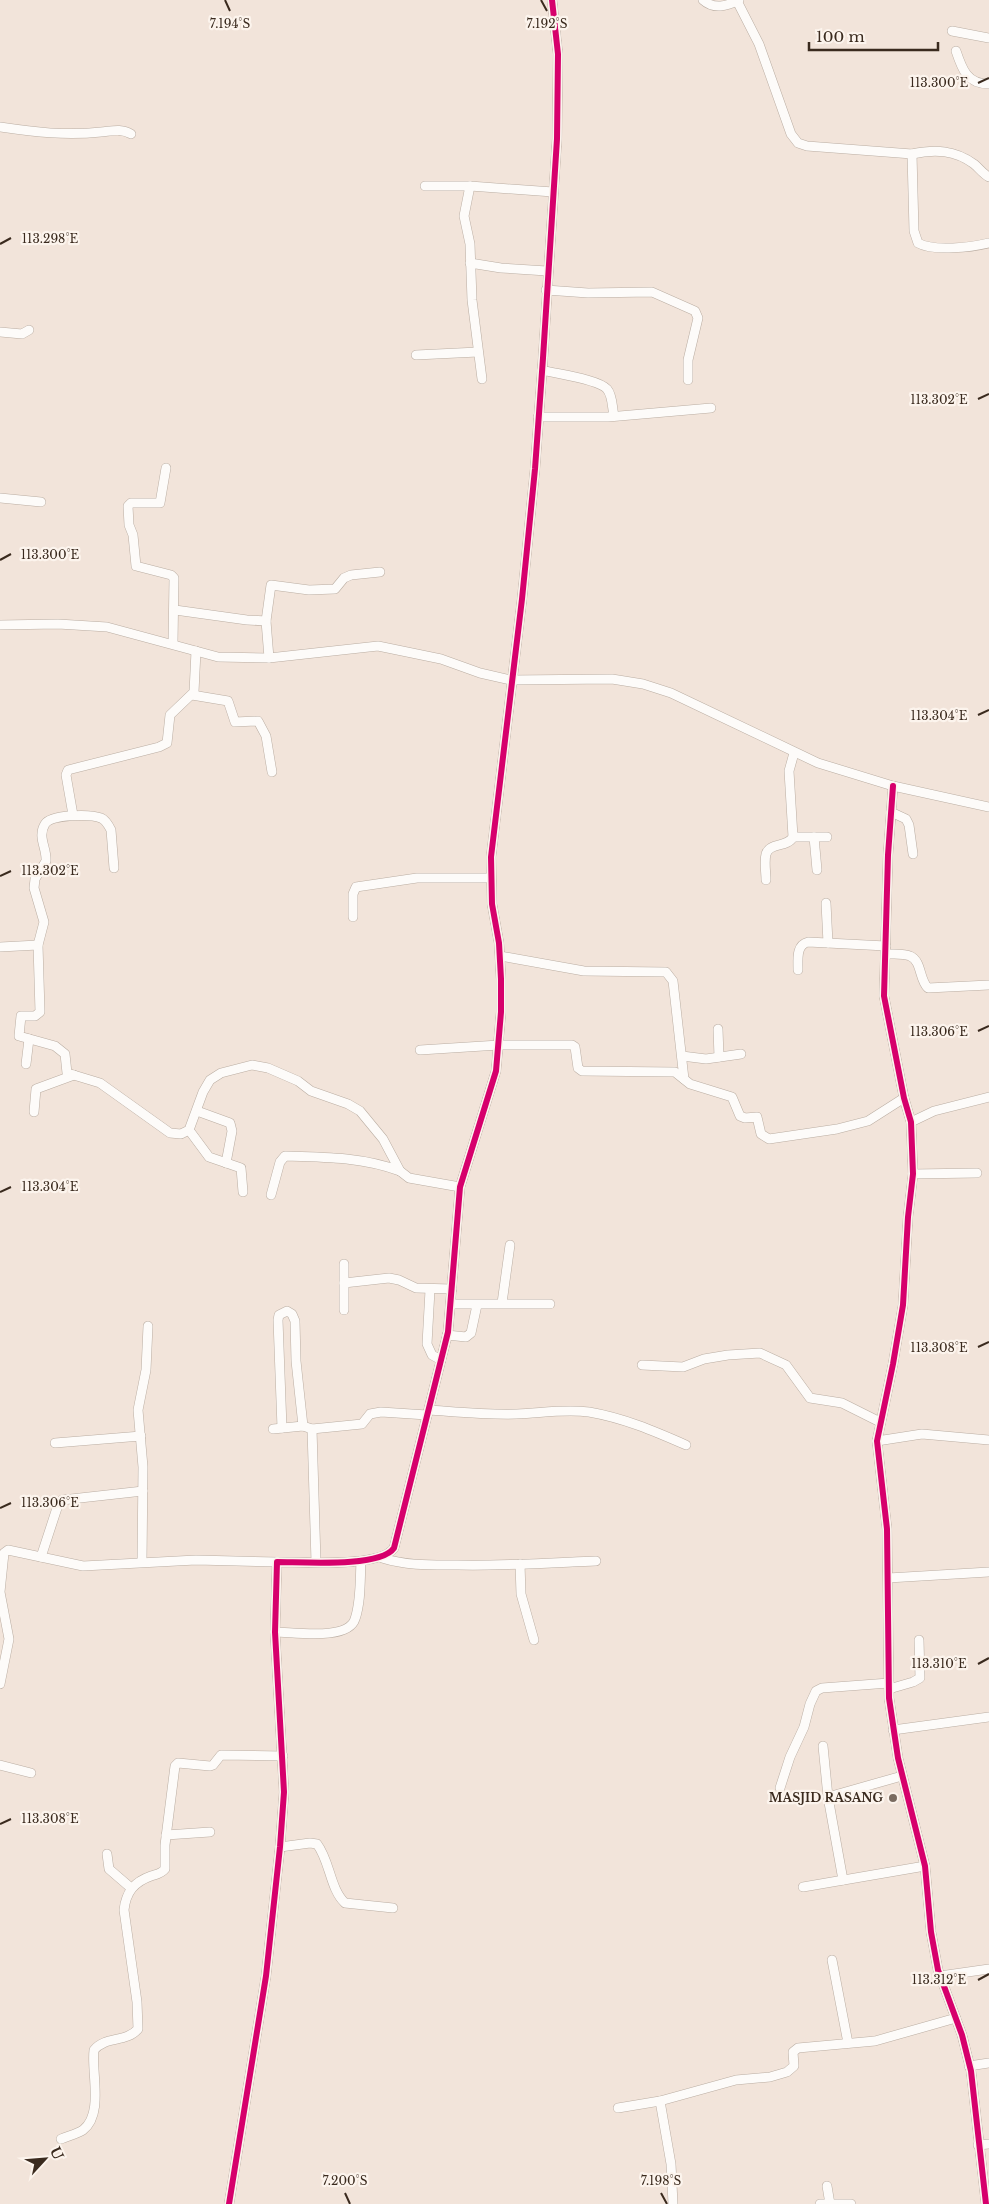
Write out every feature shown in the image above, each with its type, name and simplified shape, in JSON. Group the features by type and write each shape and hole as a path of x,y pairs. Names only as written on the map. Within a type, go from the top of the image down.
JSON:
{"street":[{"path":"0,1684 9,1645 8,1628 2,1608 0,1592 4,1554 8,1550 83,1566 196,1560 361,1562 382,1558 394,1548 447,1335 460,1187 489,1098 496,1072 499,1045 501,1012 500,956 490,878 491,857 535,469 557,139 558,54 552,0"},
{"path":"703,0 714,7 738,1 756,37 791,134 798,143 807,146 912,154 928,151 950,152 969,161 989,177"},
{"path":"952,31 989,38"},
{"path":"956,51 965,75 978,83 989,84"},
{"path":"0,127 51,134 120,130 131,134"},
{"path":"912,154 914,231 918,243 937,247 969,246 989,242"},
{"path":"425,186 470,186 553,192"},
{"path":"470,186 464,216 470,244 470,263 482,379"},
{"path":"470,263 501,268 547,271"},
{"path":"546,290 588,293 648,291 695,311 698,318 688,360 688,380"},
{"path":"0,332 22,334 29,330"},
{"path":"416,355 478,352"},
{"path":"542,370 592,382 604,387 608,390 611,397 614,416"},
{"path":"538,417 614,416 711,408"},
{"path":"166,468 160,503 131,503 128,506 129,525 133,535 135,551 135,565 173,576 175,610 173,643"},
{"path":"0,498 42,502"},
{"path":"269,658 266,621 272,585 309,590 335,589 344,578 351,575 380,572"},
{"path":"175,610 240,620 266,621"},
{"path":"0,625 86,625 107,627 218,656 269,658 378,646 441,659 480,673 511,680 612,679 643,684 671,693 818,763 893,786 989,807"},
{"path":"73,815 66,775 68,770 159,747 167,743 170,715 192,694 195,687 196,651"},
{"path":"192,694 228,701 235,722 258,721 266,736 272,772"},
{"path":"766,880 768,850 771,847 787,844 793,837 789,771 794,753"},
{"path":"893,786 884,996 904,1098 911,1122 913,1174 908,1217 903,1305 877,1441 887,1529 889,1686 893,1730 902,1776 925,1866 931,1932 940,1976 956,2018 970,2066 986,2204"},
{"path":"891,812 906,819 909,825 913,854"},
{"path":"114,868 108,825 101,818 73,815 47,821 41,835 46,861 34,879 36,899 44,922 38,945 40,1012 35,1016 22,1016 18,1035 50,1044 60,1049 66,1058 66,1072 100,1083 170,1133 181,1134 189,1130 198,1110 203,1092 210,1080 221,1072 252,1065 268,1068 298,1081 310,1091 348,1104 360,1111 383,1139 400,1171"},
{"path":"793,837 827,837"},
{"path":"814,837 817,870"},
{"path":"353,917 353,894 356,887 417,878 490,878"},
{"path":"826,903 828,943"},
{"path":"798,970 799,947 803,943 828,943 886,950 911,956 916,961 924,984 928,988 989,985"},
{"path":"0,947 38,945"},
{"path":"500,956 584,970 666,972 672,981 684,1079"},
{"path":"718,1028 719,1057"},
{"path":"26,1064 29,1039"},
{"path":"420,1050 499,1045 572,1045 575,1047 578,1068 582,1071 675,1072 690,1084 713,1089 734,1098 740,1116 745,1118 757,1117 761,1134 769,1139 837,1129 868,1120 904,1098"},
{"path":"682,1056 706,1060 742,1054"},
{"path":"34,1112 36,1088 74,1075"},
{"path":"911,1122 934,1111 989,1097"},
{"path":"198,1110 230,1123 232,1131 226,1163"},
{"path":"189,1130 208,1157 241,1168 242,1192"},
{"path":"271,1196 280,1162 285,1156 338,1157 382,1165 400,1171 409,1178 419,1181 460,1187"},
{"path":"913,1174 978,1173"},
{"path":"502,1303 510,1245"},
{"path":"344,1264 344,1310"},
{"path":"344,1283 390,1278 416,1288 452,1290"},
{"path":"430,1290 427,1344 432,1356 441,1360"},
{"path":"451,1304 550,1304"},
{"path":"447,1335 460,1337 471,1333 477,1305"},
{"path":"316,1562 308,1428 296,1361 295,1321 292,1314 286,1311 280,1315 278,1320 278,1428 308,1428 362,1424 370,1414 381,1412 518,1414 560,1410 589,1412 636,1422 686,1445"},
{"path":"142,1562 143,1491 138,1399 146,1370 148,1326"},
{"path":"642,1365 683,1367 704,1359 728,1354 760,1353 786,1365 810,1398 842,1403 880,1422"},
{"path":"877,1441 922,1434 989,1440"},
{"path":"55,1443 141,1436"},
{"path":"41,1557 57,1508 62,1500 143,1491"},
{"path":"382,1558 397,1563 414,1565 596,1561"},
{"path":"229,2204 266,1976 280,1848 284,1792 276,1632 277,1562"},
{"path":"276,1632 335,1634 349,1628 355,1620 361,1562"},
{"path":"520,1564 521,1594 534,1640"},
{"path":"888,1578 989,1572"},
{"path":"780,1788 790,1756 804,1727 810,1704 816,1691 822,1688 889,1686 913,1682 920,1678 919,1640"},
{"path":"893,1730 989,1717"},
{"path":"824,1746 828,1797 843,1880"},
{"path":"61,2139 83,2130 92,2118 96,2079 93,2060 94,2050 103,2042 132,2035 138,2029 137,2002 124,1910 130,1888 143,1880 164,1872 166,1835 176,1764 210,1766 214,1765 221,1755 282,1756"},
{"path":"0,1765 31,1773"},
{"path":"828,1797 902,1776"},
{"path":"166,1835 210,1832"},
{"path":"280,1848 315,1843 319,1846 341,1899 345,1903 393,1908"},
{"path":"107,1854 109,1869 130,1888"},
{"path":"802,1887 925,1866"},
{"path":"832,1960 848,2044"},
{"path":"940,1976 989,1969"},
{"path":"618,2108 660,2101 736,2080 756,2079 787,2072 794,2066 794,2052 798,2048 891,2038 956,2018"},
{"path":"970,2066 989,2063"},
{"path":"660,2101 670,2164 673,2204"},
{"path":"978,2145 989,2144"},
{"path":"827,2186 830,2204"},
{"path":"820,2204 851,2204"}],"cycle path":[{"path":"229,2204 266,1976 280,1847 284,1792 275,1632 277,1562 321,1563 357,1561 373,1559 386,1554 394,1548 448,1332 460,1187 496,1071 501,1012 501,979 499,943 492,904 491,857 522,599 535,469 543,358 557,139 558,54 552,0"},
{"path":"893,786 888,855 884,996 904,1098 911,1122 913,1174 908,1217 903,1305 877,1441 887,1529 889,1698 898,1758 925,1866 931,1932 938,1970 962,2035 971,2071 986,2204"}],"place":[{"name":"MASJID RASANG","path":"893,1798"}]}
